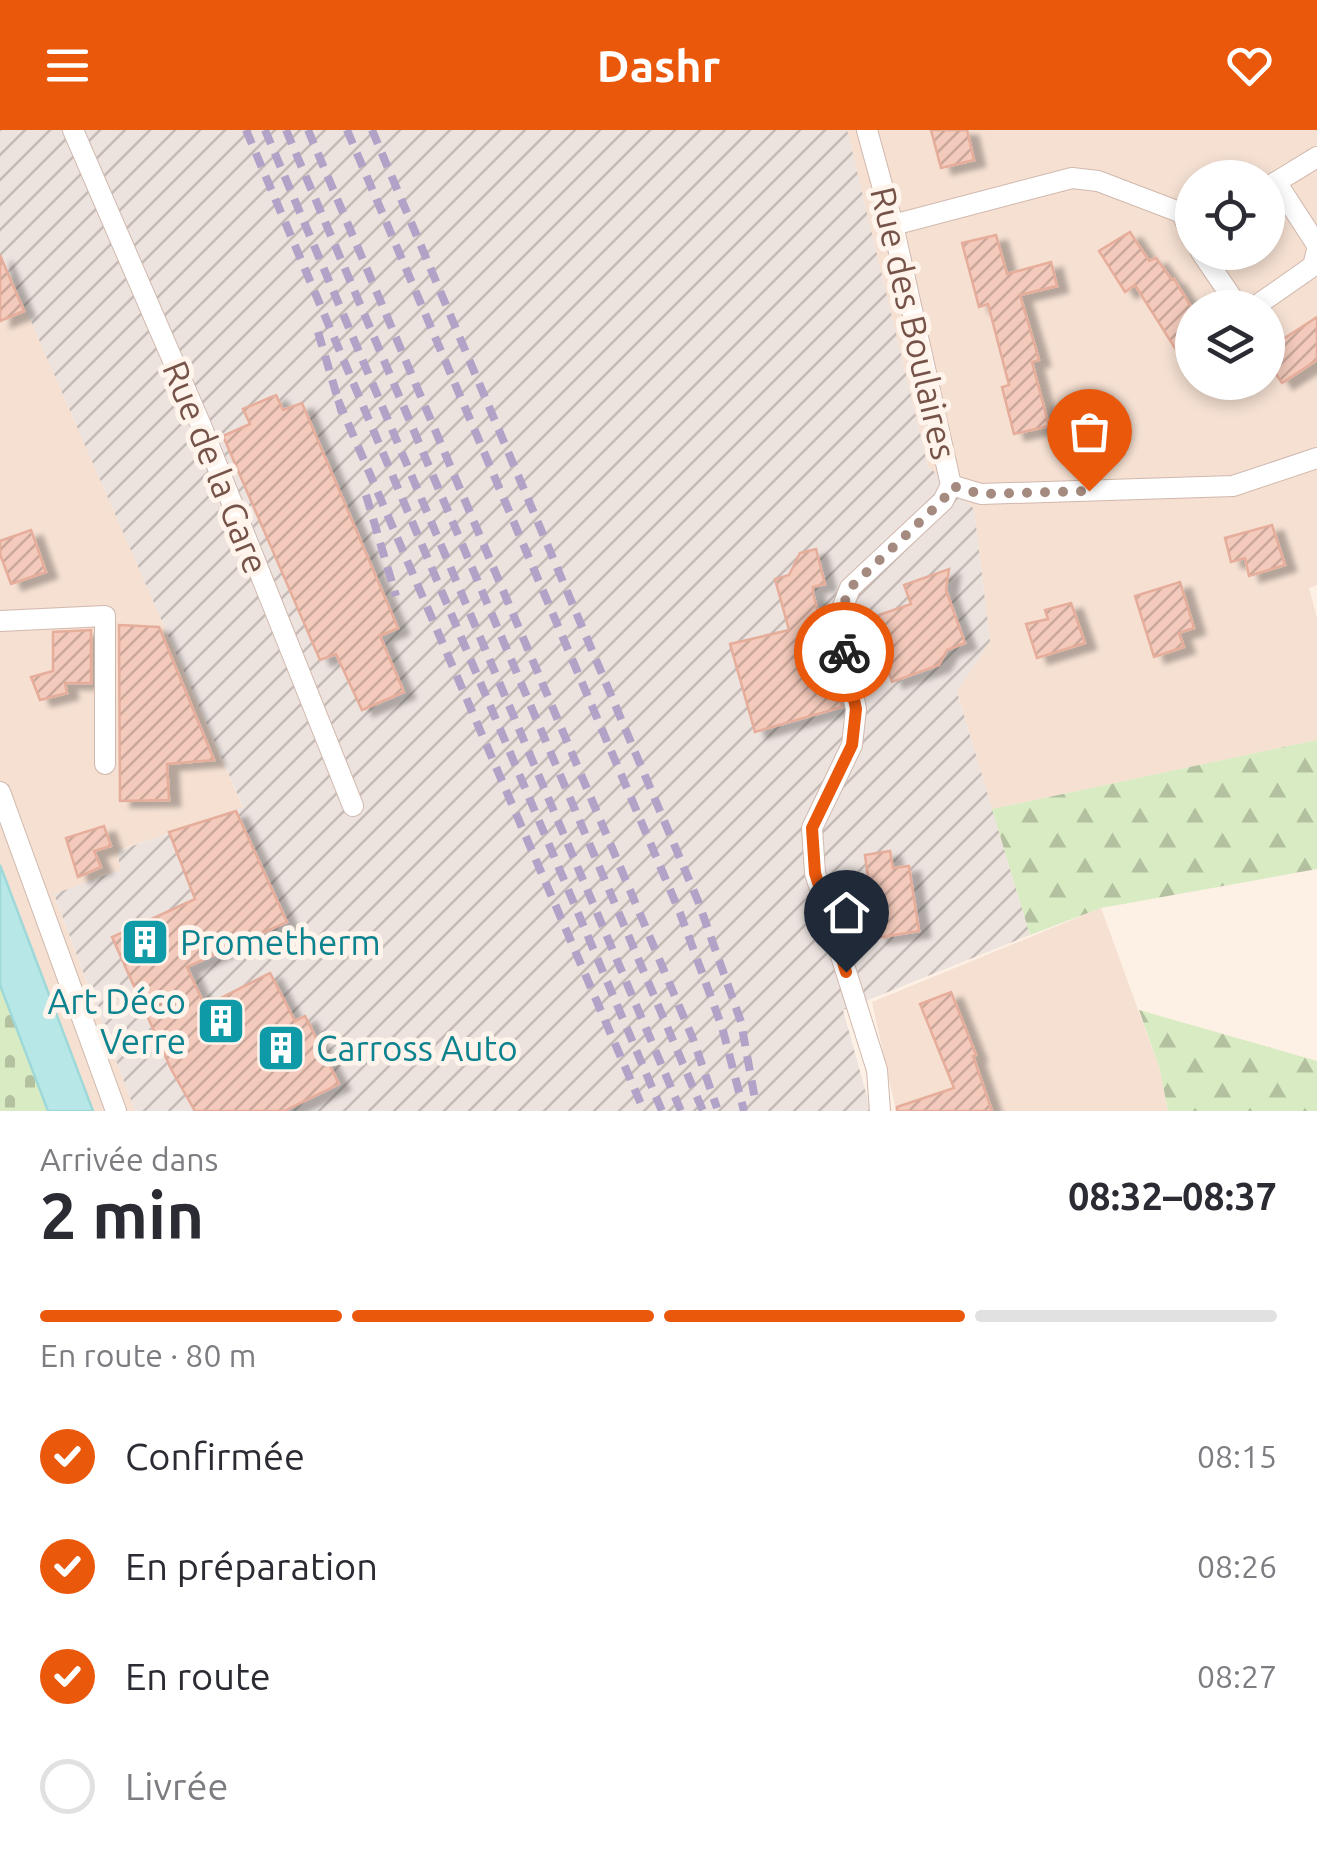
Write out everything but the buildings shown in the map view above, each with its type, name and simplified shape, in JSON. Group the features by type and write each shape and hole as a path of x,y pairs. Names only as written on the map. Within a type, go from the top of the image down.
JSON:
{"street":[{"name":"Rue de la Gare","path":"73,130 200,423 353,806"},
{"name":"Rue des Boulaires","path":"866,130 893,225 952,486 943,500 850,588 837,622 856,709 852,745 812,828 815,873 877,1070 880,1111"},
{"path":"1285,176 1317,157"},
{"path":"893,225 1072,178 1098,181 1175,209"},
{"path":"1277,290 1313,266 1317,247 1285,202"},
{"path":"952,486 981,494 1233,486 1317,458"},
{"path":"0,621 104,616 105,764"},
{"path":"0,792 116,1111"}],"shaded area":[{"path":"0,130 847,130 928,466 974,509 990,641 957,692 1030,935 843,1010 871,1111 135,1111 54,894 120,870 118,851 243,807 23,303 0,310"},
{"path":"847,130 1317,130 1317,585 1309,588 1317,618 1317,740 992,809 957,691 990,641 974,509 928,466"},
{"path":"23,302 243,808 119,850 121,870 54,895 135,1111 0,1111 0,310"},
{"path":"1101,908 1160,1070 1168,1111 896,1111 872,1002"}],"green space":[{"path":"1317,740 1317,869 1101,908 1030,935 992,809"},
{"path":"0,981 48,1111 0,1111"},
{"path":"1139,1010 1317,1061 1317,1111 1168,1111 1160,1070"}],"water":[{"path":"0,865 93,1111 48,1111 0,985"}],"railway":[{"path":"246,130 662,1111"},
{"path":"265,130 681,1111"},
{"path":"286,130 703,1111"},
{"path":"308,130 693,1039 717,1108"},
{"path":"347,130 680,913 722,1027 744,1111"},
{"path":"372,130 698,901 741,1022 756,1105"},
{"path":"318,332 342,413"},
{"path":"338,400 644,1111"},
{"path":"366,495 396,596"}],"way so far":[{"path":"844,652 837,622 850,588 943,500 952,486 981,494 1089,491"}],"place":[{"name":"Prometherm","path":"145,942"},
{"name":"Art Déco Verre","path":"221,1021"},
{"name":"Carross Auto","path":"281,1048"}],"route":[{"path":"844,652 856,709 852,745 812,828 815,873 846,972"}]}
